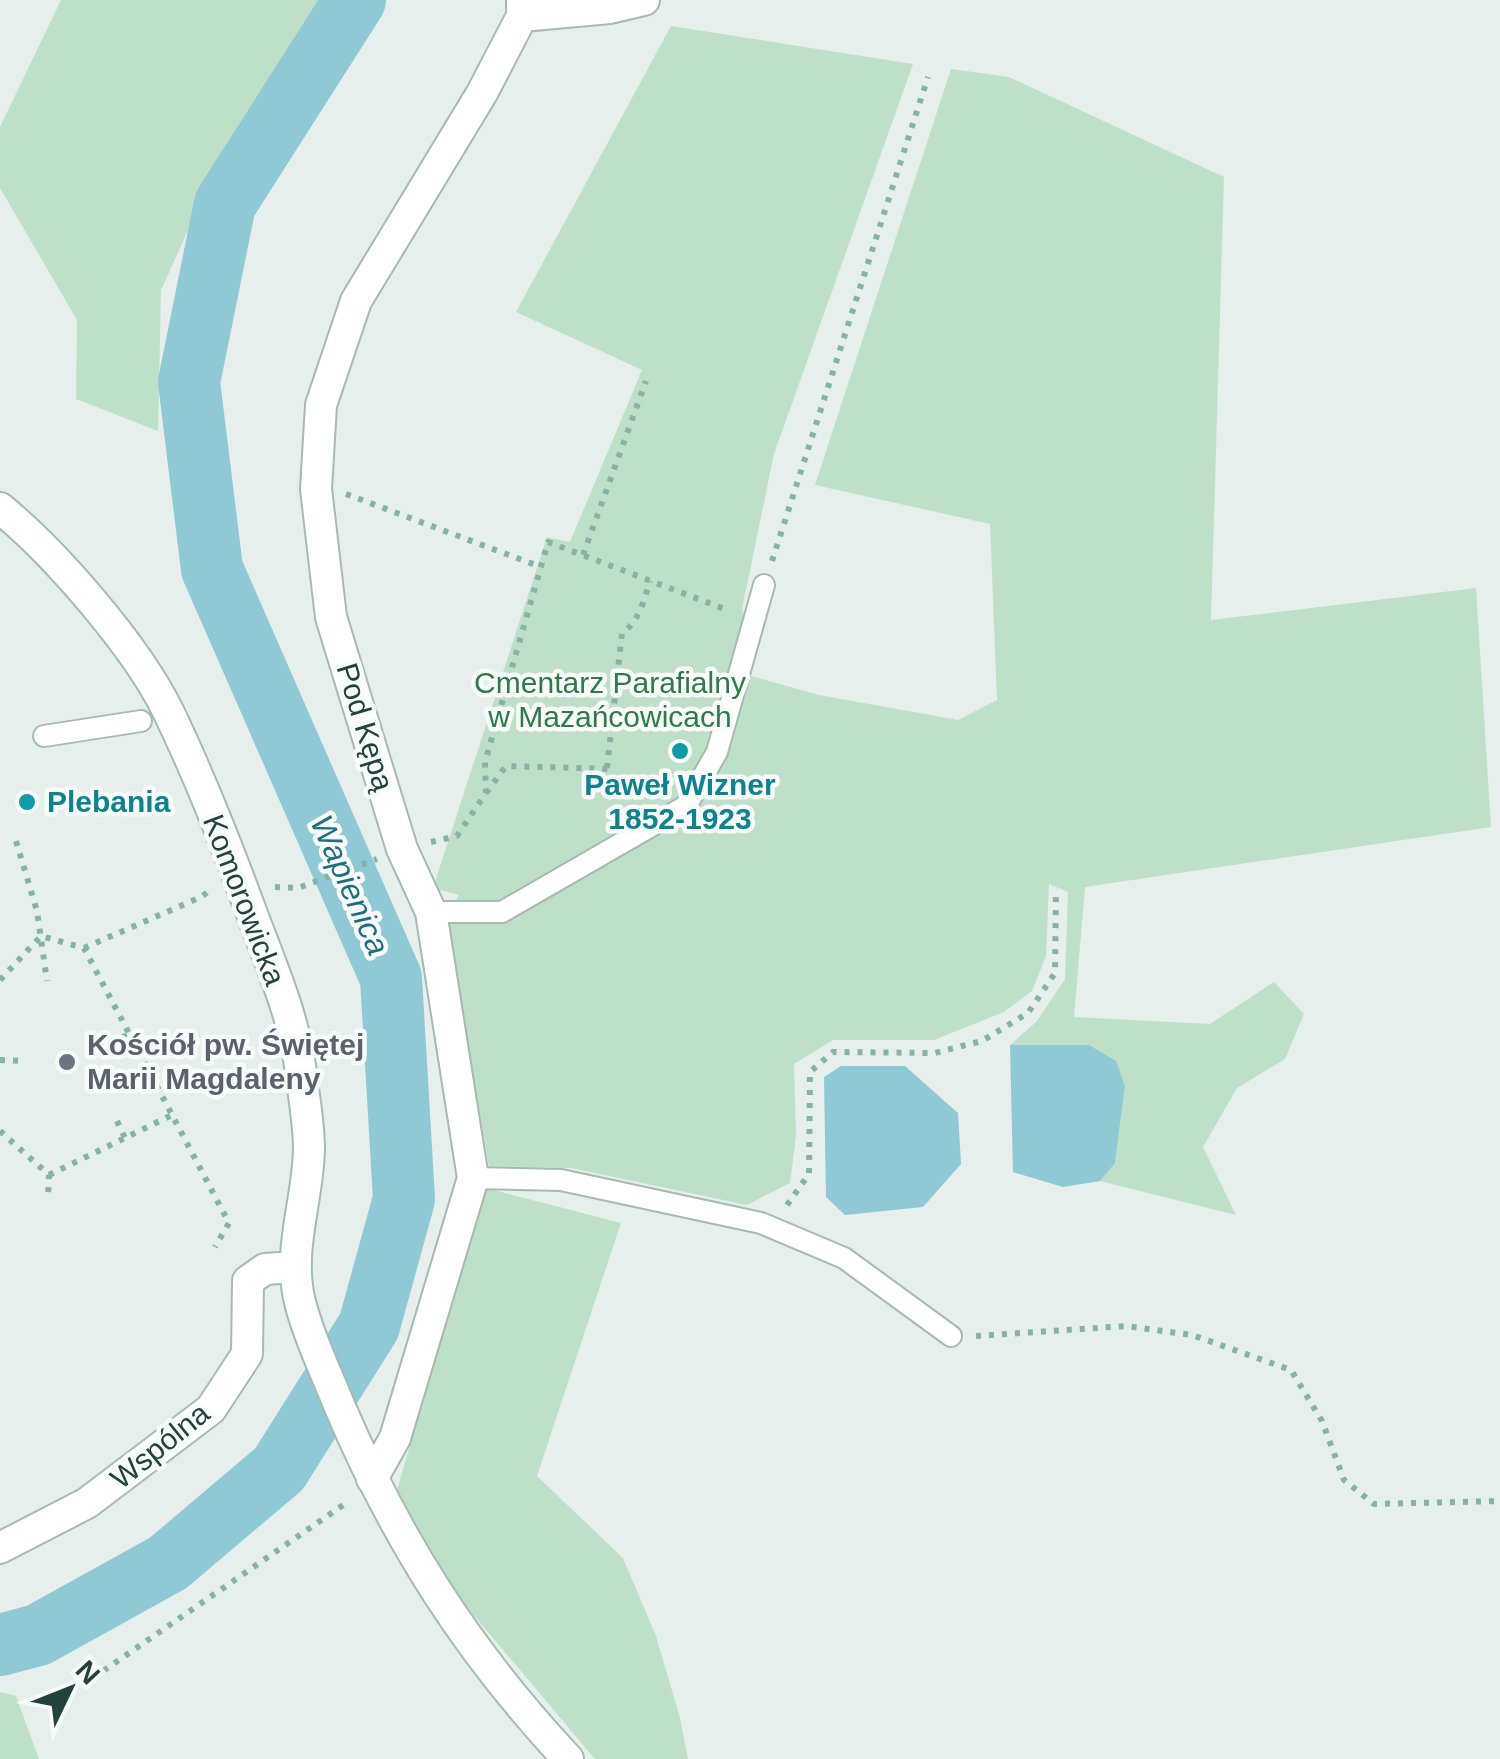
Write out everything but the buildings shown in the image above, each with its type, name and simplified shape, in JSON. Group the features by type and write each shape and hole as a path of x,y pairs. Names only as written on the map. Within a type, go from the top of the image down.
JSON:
{"street":[{"path":"522,8 610,8 644,0"},
{"name":"Pod Kępą","path":"372,1479 395,1438 473,1178 431,912 402,850 331,617 316,482 320,405 356,301 482,94 522,8"},
{"name":"Komorowicka","path":"0,508 24,527 90,600 167,708 276,977 301,1068 309,1148 294,1267 312,1339 372,1479 432,1589 521,1709 568,1759"},
{"name":"Wspólna","path":"0,1548 88,1503 210,1409 247,1354 248,1281 264,1269 294,1267"}],"lane":[{"path":"431,912 502,912 686,806 718,752 764,585"},
{"path":"44,736 142,721"},
{"path":"473,1178 561,1180 761,1223 844,1258 950,1336"}],"path":[{"path":"486,793 485,762 548,542 744,616 764,585 928,76"},
{"path":"583,555 646,381"},
{"path":"316,482 541,567"},
{"path":"457,836 506,766 611,769 622,634 642,608 650,580"},
{"path":"16,841 42,936 47,981"},
{"path":"298,888 402,850"},
{"path":"761,1223 793,1201 809,1174 810,1072 833,1052 935,1053 982,1041 1028,1013 1055,973 1056,889"},
{"path":"42,936 84,948 200,897"},
{"path":"0,980 42,936"},
{"path":"84,948 230,1223 215,1247"},
{"path":"97,1044 130,1035"},
{"path":"0,1060 26,1061"},
{"path":"49,1175 172,1115"},
{"path":"117,1121 125,1138"},
{"path":"0,1131 49,1175"},
{"path":"48,1198 49,1175"},
{"path":"950,1336 1018,1336 1126,1326 1192,1336 1290,1370 1322,1420 1344,1480 1374,1504 1500,1501"},
{"path":"93,1678 358,1495 372,1479"}],"green space":[{"path":"61,0 334,0 215,171 161,290 158,431 76,399 77,320 0,188 0,127"},
{"name":"Cmentarz Parafialny w Mazańcowicach","path":"671,26 913,64 774,454 742,609 747,625 734,671 819,695 958,720 997,700 990,524 815,485 951,69 1009,77 1224,177 1211,620 1476,588 1491,827 1085,887 1074,1017 1210,1024 1274,982 1304,1014 1285,1059 1237,1088 1203,1147 1236,1215 1100,1181 1115,1163 1125,1086 1089,1045 1010,1045 1037,1021 1065,979 1068,892 1049,884 1046,956 1032,991 1004,1012 934,1040 833,1040 794,1064 796,1136 790,1183 747,1205 571,1168 489,1166 446,917 459,895 433,888 547,537 570,542 642,370 516,312"},
{"path":"486,1188 621,1223 537,1476 623,1558 656,1636 688,1759 595,1759 444,1580 397,1490"},
{"path":"0,1692 16,1696 39,1759 0,1759"}],"water":[{"path":"1010,1045 1089,1045 1116,1061 1125,1086 1115,1163 1100,1181 1063,1187 1013,1172"},
{"path":"841,1066 905,1066 958,1113 961,1164 923,1207 845,1215 826,1197 824,1077"}],"waterway":[{"name":"Wapienica","path":"0,1645 38,1635 168,1563 279,1469 369,1326 404,1199 391,978 212,569 189,382 225,204 355,0"}],"place":[{"name":"Paweł Wizner 1852-1923","path":"680,751"},
{"name":"Plebania","path":"27,802"},
{"name":"Kościół pw. Świętej Marii Magdaleny","path":"67,1062"}]}
